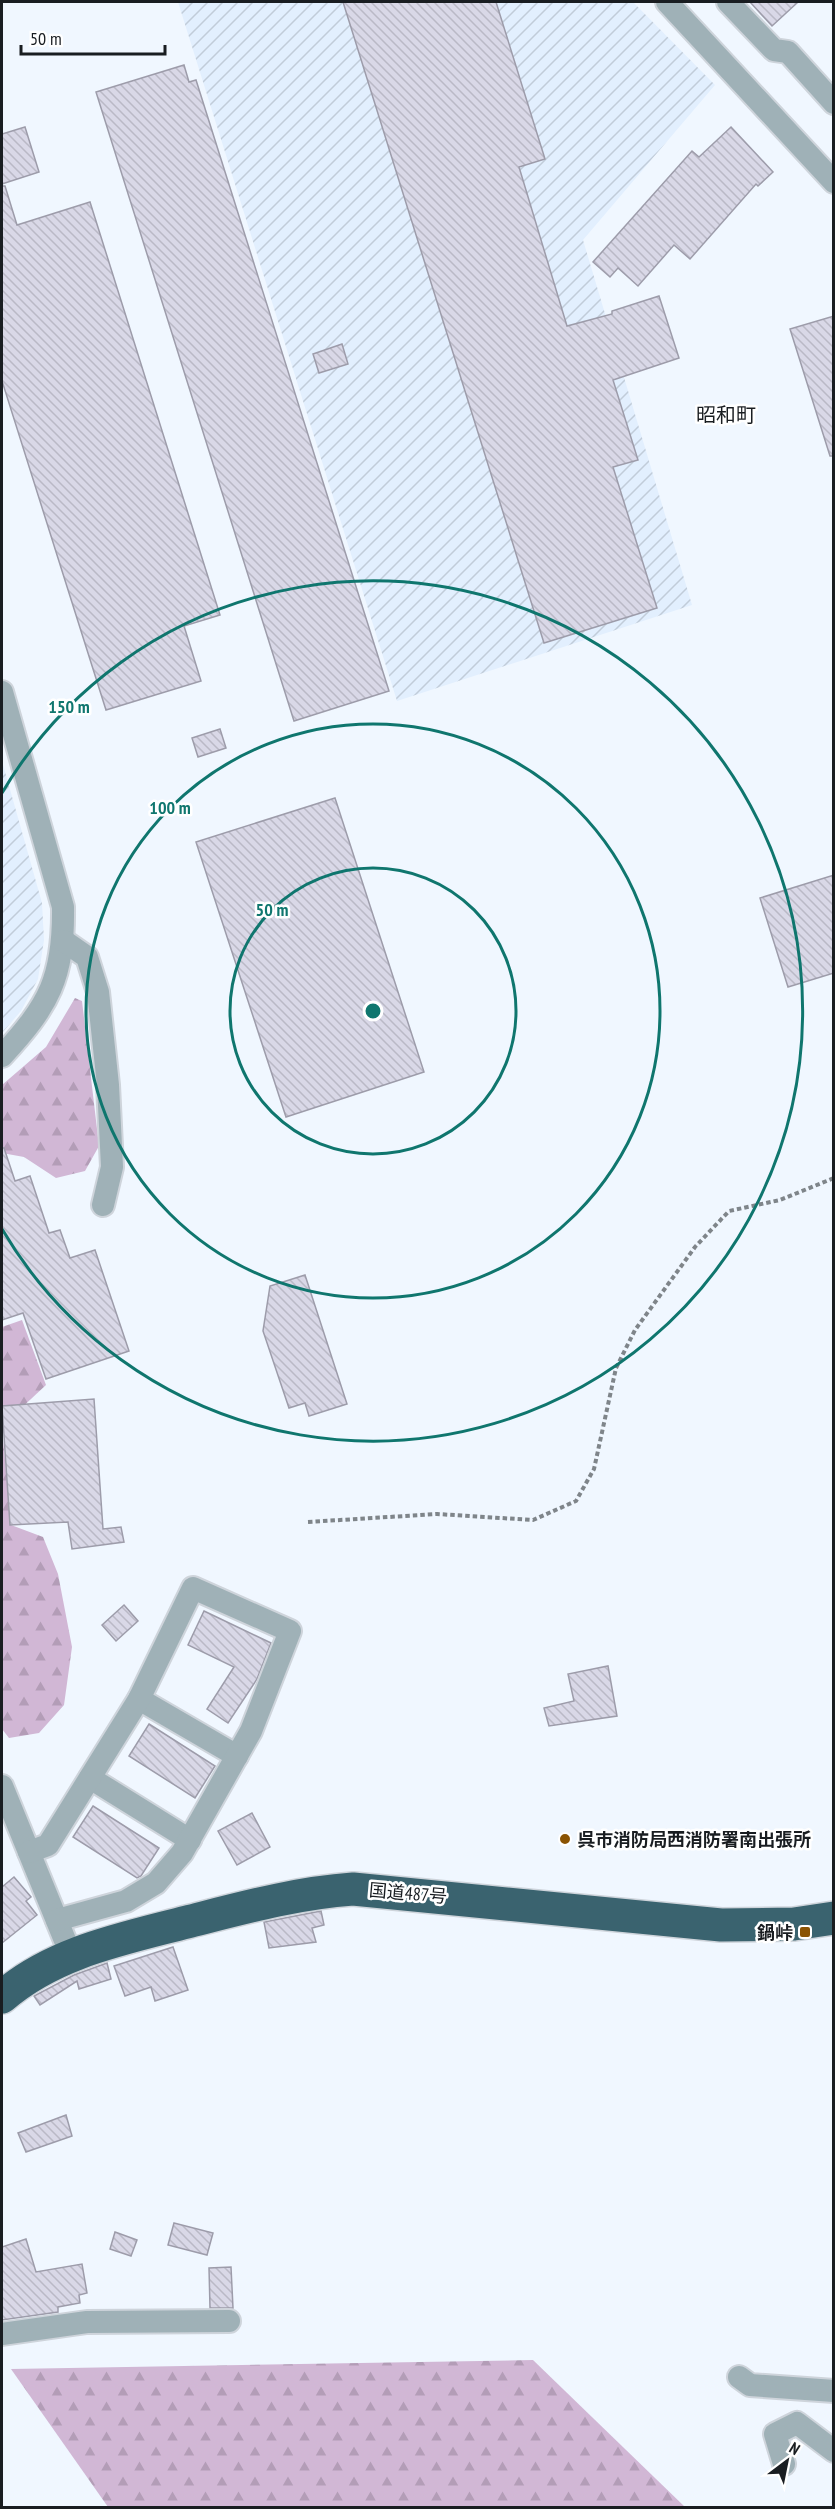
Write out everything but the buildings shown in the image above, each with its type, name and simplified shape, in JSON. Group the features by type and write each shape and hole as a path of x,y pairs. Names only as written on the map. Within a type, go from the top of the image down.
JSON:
{"highway":[{"name":"国道487号","path":"2,1997 46,1966 103,1944 279,1898 353,1889 721,1925 794,1924 834,1918"}],"street":[{"path":"667,2 829,169"},
{"path":"728,2 774,50 788,52 834,103"},
{"path":"2,692 63,907 64,941 57,978 33,1022 2,1056"},
{"path":"64,941 87,957 98,992 108,1085 112,1167 103,1205"},
{"path":"29,1852 48,1845 90,1778 139,1699 193,1588 290,1631 251,1731 190,1840 156,1883 126,1901 57,1920"},
{"path":"139,1699 237,1756"},
{"path":"90,1778 190,1840"},
{"path":"3,1796 29,1852 71,1955"},
{"path":"794,1924 834,1929"},
{"path":"2,2334 87,2322 229,2321"},
{"path":"739,2378 750,2385 834,2391"},
{"path":"784,2464 775,2434 797,2423 834,2451"}],"path":[{"path":"308,1522 437,1514 533,1520 576,1501 594,1469 616,1368 634,1330 695,1247 729,1211 780,1200 834,1178"}],"shaded area":[{"path":"178,2 633,2 715,85 583,240 692,605 397,701"},
{"path":"2,761 42,903 44,940 38,979 21,1011 2,1033"}],"green space":[{"path":"75,998 82,1001 99,1146 85,1171 56,1178 24,1157 2,1153 2,1085 46,1047"},
{"path":"22,1320 46,1385 2,1426 2,1327"},
{"path":"2,1428 11,1525 43,1537 58,1574 72,1647 64,1705 39,1733 9,1738 2,1729"},
{"path":"533,2360 685,2507 108,2507 11,2369"}],"place":[{"name":"呉市消防局西消防署南出張所","path":"565,1839"},
{"name":"鍋峠","path":"805,1932"}],"district":[{"name":"昭和町","path":"726,415"}]}
